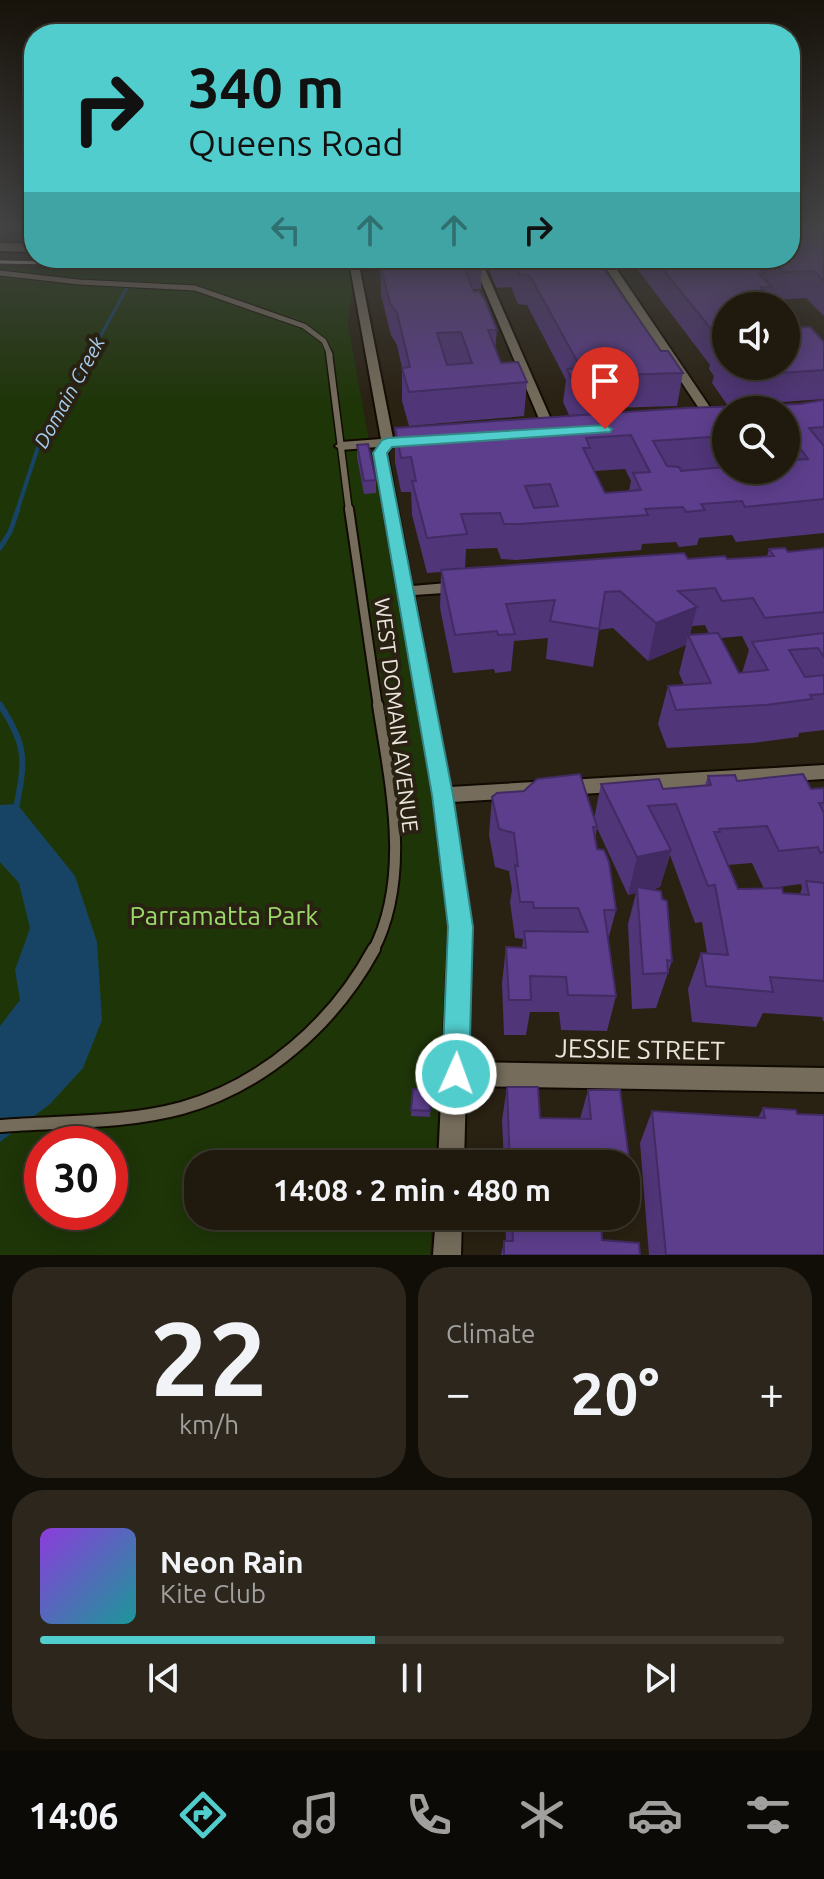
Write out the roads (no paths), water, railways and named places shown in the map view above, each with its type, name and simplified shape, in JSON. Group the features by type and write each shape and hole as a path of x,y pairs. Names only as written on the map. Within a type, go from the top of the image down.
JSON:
{"street":[{"path":"359,287 395,442"},
{"path":"488,287 551,433"},
{"path":"624,287 712,411"},
{"path":"800,335 824,362"},
{"path":"699,423 712,422"},
{"path":"536,434 566,432"},
{"path":"341,446 395,442"},
{"path":"395,442 380,453 442,795 460,927 452,1150"},
{"path":"405,591 482,586"},
{"path":"442,795 824,772"},
{"name":"JESSIE STREET","path":"456,1074 824,1080"},
{"path":"447,1255 448,1230"}],"lane":[{"name":"WEST DOMAIN AVENUE","path":"0,1126 181,1108 245,1083 273,1065 316,1027 350,985 381,934 393,884 391,790 331,357 321,337 304,326 190,287"}],"water":[{"path":"17,804 75,876 97,942 102,1020 83,1068 50,1104 0,1142 0,1026 20,1000 15,970 30,928 19,883 0,862 0,805"}],"waterway":[{"name":"Domain Creek","path":"90,355 128,287"},
{"name":"Domain Creek","path":"17,511 43,432 91,353"},
{"name":"Domain Creek","path":"0,548 18,509"},
{"name":"Domain Creek","path":"0,705 16,732 22,755 16,809"}],"park label":[{"name":"Parramatta Park","path":"224,915"}]}
